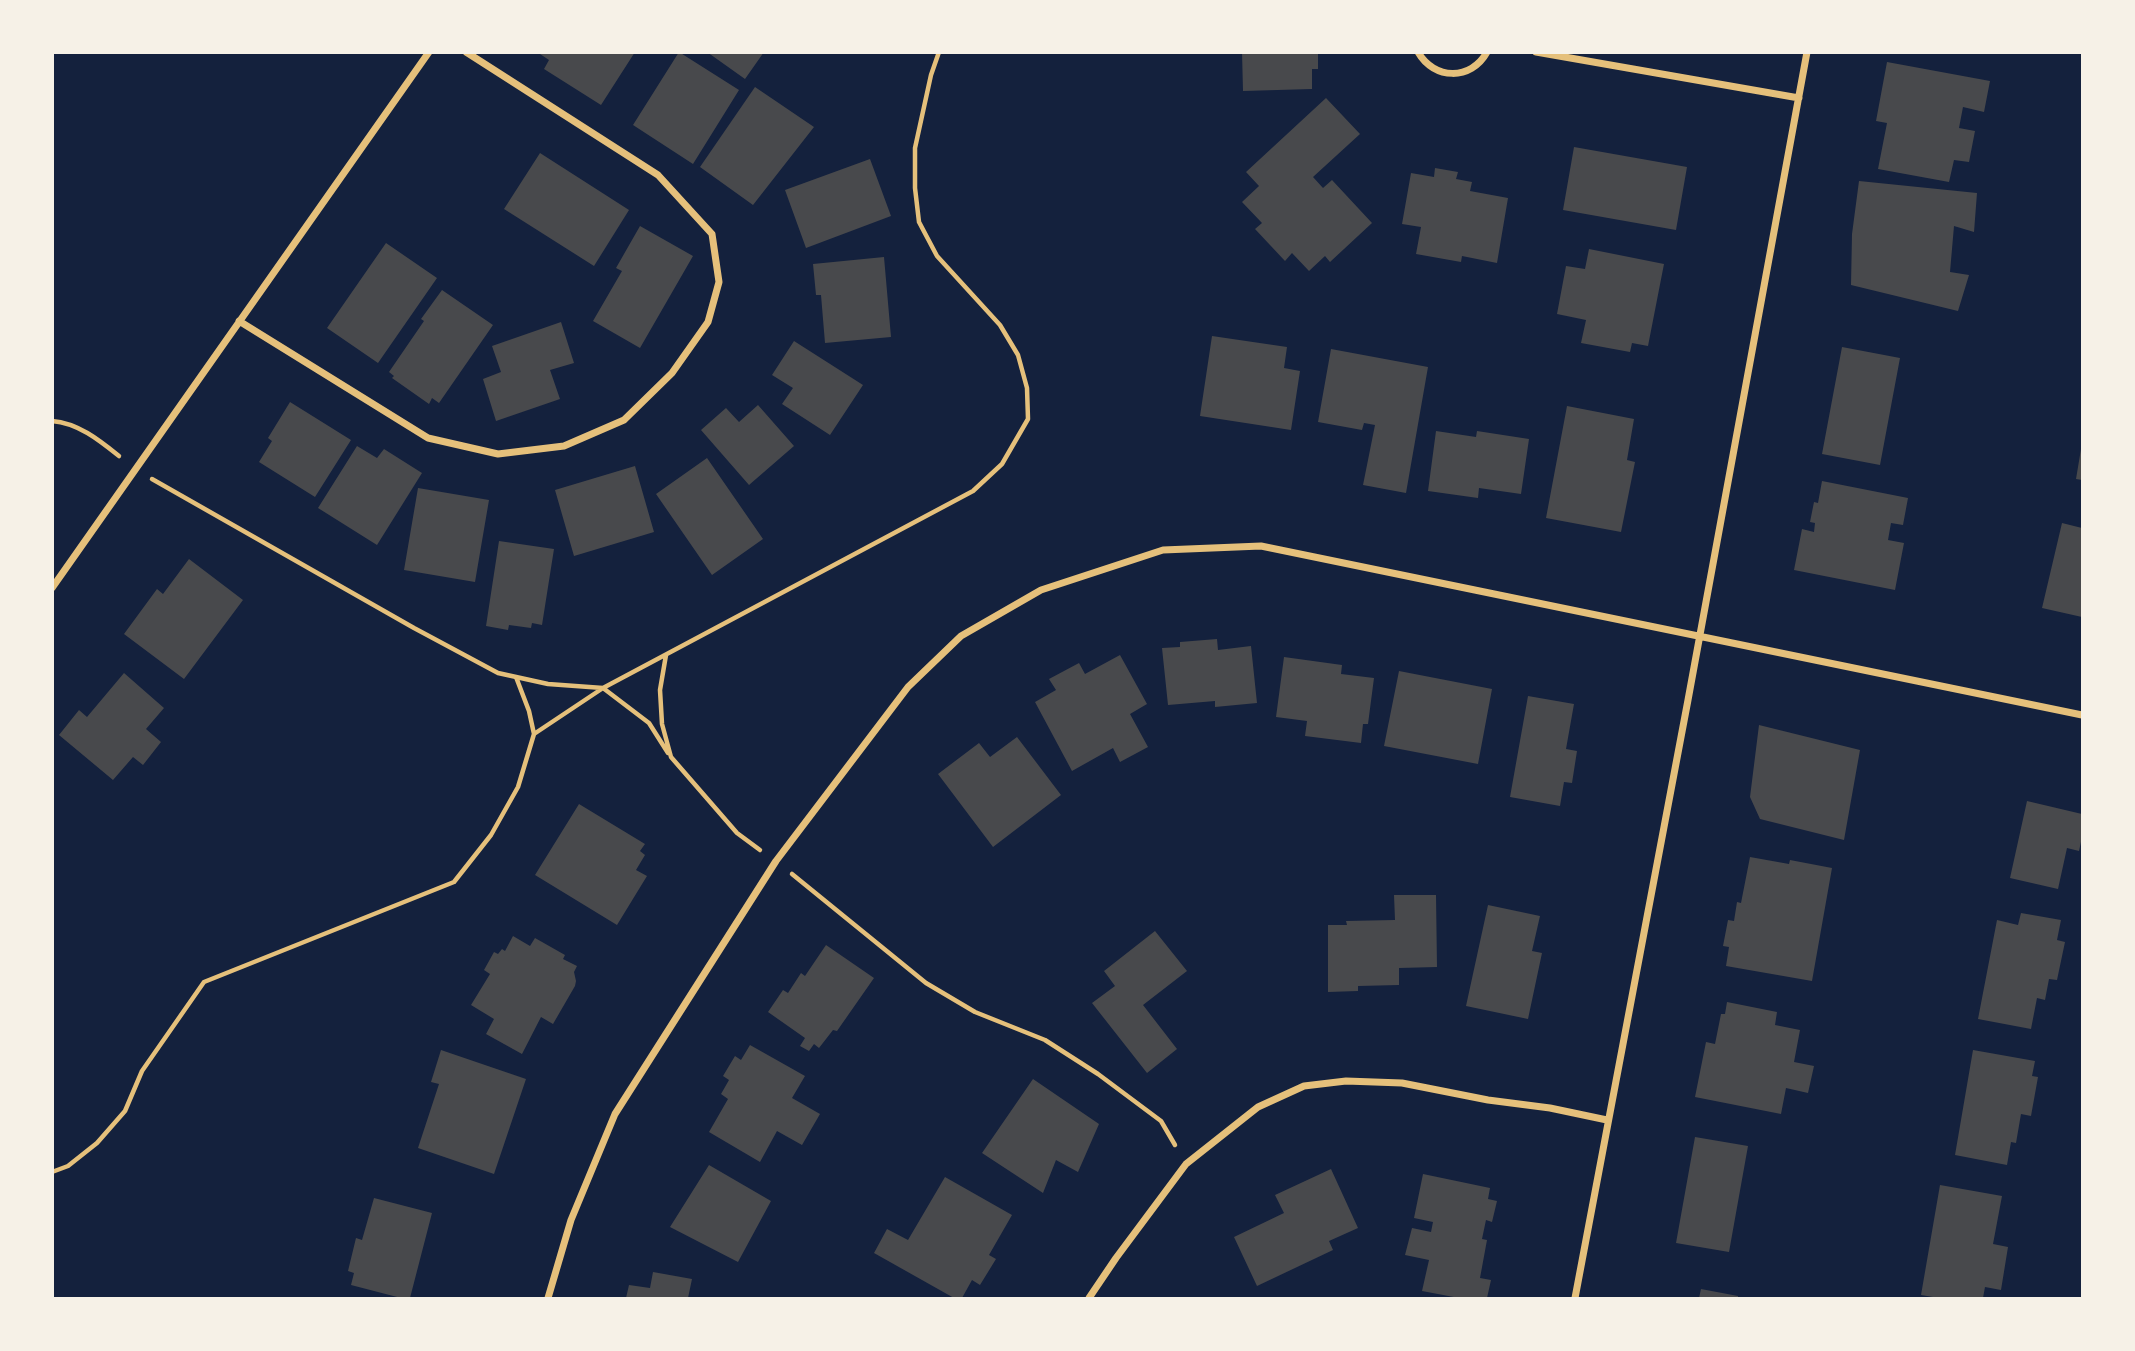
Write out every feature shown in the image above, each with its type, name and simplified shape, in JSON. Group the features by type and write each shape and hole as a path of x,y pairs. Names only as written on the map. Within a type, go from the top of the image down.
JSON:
{"street":[{"path":"52,588 429,52"},
{"path":"239,321 428,438 498,454 564,446 624,420 672,373 708,322 719,282 712,234 657,175 466,52"},
{"path":"1418,52 1432,69 1444,74 1468,72 1478,65 1487,52"},
{"path":"1536,52 1799,97"},
{"path":"1575,1298 1807,52"},
{"path":"548,1298 571,1220 615,1114 776,861 908,687 961,636 1041,590 1163,550 1261,546 2082,715"},
{"path":"1089,1298 1186,1164 1258,1107 1304,1086 1346,1081 1402,1083 1607,1120"}],"path":[{"path":"534,734 603,688 973,491 1002,464 1028,419 1027,388 1018,355 1000,325 937,256 919,222 915,188 915,148 931,75 939,52"},
{"path":"52,421 67,422 97,439 137,470 498,673 548,684 603,688 649,723 671,757 737,833 776,861 926,983 975,1012 1045,1040 1098,1074 1161,1121 1186,1164"},
{"path":"666,654 660,690 662,723 671,757"},
{"path":"52,1172 68,1166 97,1143 125,1111 142,1071 204,982 454,882 491,835 518,788 534,734 529,711 516,677"}],"building":[{"path":"537,52 635,52 601,105 544,69 549,60"},
{"path":"679,52 739,90 693,164 633,125"},
{"path":"707,52 764,52 745,79"},
{"path":"1242,52 1318,52 1318,69 1312,69 1312,89 1243,91"},
{"path":"1887,62 1990,81 1984,112 1963,107 1959,128 1975,131 1969,162 1954,160 1949,182 1878,169 1887,123 1876,121"},
{"path":"755,87 814,127 753,205 700,167"},
{"path":"1326,98 1360,134 1313,177 1323,188 1332,180 1372,223 1330,262 1325,256 1309,271 1292,253 1285,261 1255,229 1262,223 1242,202 1259,186 1246,172"},
{"path":"1574,147 1687,167 1676,230 1563,210"},
{"path":"540,153 629,210 594,266 504,209"},
{"path":"870,159 891,216 806,248 785,190"},
{"path":"1435,168 1458,172 1456,179 1472,182 1470,191 1508,198 1497,263 1462,256 1461,262 1416,254 1421,227 1402,224 1411,173 1434,177"},
{"path":"1859,181 1977,193 1974,232 1954,226 1950,272 1969,275 1958,311 1851,285 1852,234"},
{"path":"640,226 693,256 640,348 593,321 622,271 616,268"},
{"path":"386,243 437,278 378,363 327,328"},
{"path":"1589,249 1664,264 1648,346 1632,343 1630,352 1581,343 1586,320 1557,314 1566,266 1585,269"},
{"path":"884,257 891,337 825,343 821,295 816,295 813,264"},
{"path":"442,290 493,325 439,403 432,398 429,404 392,378 394,376 389,372"},
{"path":"561,322 574,363 550,370 560,399 496,421 483,379 501,372 492,346"},
{"path":"1212,336 1287,347 1284,368 1300,371 1291,430 1200,416"},
{"path":"794,341 863,385 830,435 782,404 793,388 772,375"},
{"path":"1842,347 1900,358 1880,465 1822,454"},
{"path":"1331,349 1428,367 1406,493 1363,485 1375,425 1364,423 1362,430 1318,422"},
{"path":"290,402 351,440 315,497 259,462 272,441 268,438"},
{"path":"758,405 794,446 749,485 701,430 726,408 739,422"},
{"path":"1567,406 1634,419 1627,460 1635,462 1621,532 1546,518"},
{"path":"1436,431 1476,437 1477,431 1529,439 1521,494 1479,488 1478,498 1428,491"},
{"path":"357,446 377,458 384,449 422,473 377,545 318,508"},
{"path":"2082,449 2082,480 2076,479"},
{"path":"707,458 763,539 712,575 656,494"},
{"path":"635,466 654,532 574,556 555,490"},
{"path":"1822,481 1908,498 1903,525 1891,523 1888,540 1904,543 1895,590 1794,570 1802,529 1814,532 1815,523 1810,522 1814,502 1818,503"},
{"path":"418,488 489,500 475,582 404,570"},
{"path":"2062,523 2082,528 2082,617 2042,608"},
{"path":"499,541 554,549 542,625 532,623 531,628 509,625 508,630 486,626"},
{"path":"189,559 243,600 184,679 124,634 157,589 163,594"},
{"path":"1217,639 1218,650 1251,646 1257,703 1215,707 1215,701 1168,705 1162,648 1180,647 1180,642"},
{"path":"1120,655 1147,704 1130,714 1148,747 1120,762 1113,748 1072,771 1035,702 1056,690 1049,679 1079,663 1085,674"},
{"path":"1284,657 1342,665 1341,674 1374,678 1368,724 1363,724 1361,743 1305,736 1307,721 1276,717"},
{"path":"1399,671 1492,689 1478,764 1384,746"},
{"path":"124,673 164,708 146,729 161,742 143,765 133,757 113,780 59,735 79,710 87,717"},
{"path":"1528,696 1574,704 1566,749 1577,751 1572,783 1564,782 1560,806 1510,797"},
{"path":"1759,725 1860,750 1844,840 1760,819 1750,797"},
{"path":"1017,737 1061,795 993,847 938,774 979,743 990,757"},
{"path":"2027,801 2082,814 2079,851 2067,848 2058,889 2010,878"},
{"path":"579,804 645,844 640,851 645,855 636,870 647,876 617,925 535,875"},
{"path":"1750,857 1789,864 1790,860 1832,868 1812,981 1726,966 1729,947 1723,946 1728,920 1734,921 1737,902 1741,903"},
{"path":"1394,895 1436,895 1437,967 1399,968 1399,985 1358,986 1358,991 1328,992 1328,925 1347,925 1346,921 1395,920"},
{"path":"1488,905 1540,916 1532,951 1542,953 1528,1019 1466,1006"},
{"path":"2021,913 2061,920 2057,940 2065,942 2057,980 2049,979 2045,1000 2037,998 2031,1029 1978,1019 1997,920 2018,925"},
{"path":"1155,931 1187,971 1143,1005 1177,1049 1147,1073 1092,1003 1115,986 1104,971"},
{"path":"513,936 530,946 535,938 565,955 563,959 577,966 574,972 575,986 553,1024 541,1017 522,1054 486,1034 494,1019 471,1005 490,974 484,970 494,952 498,954 502,949 505,951"},
{"path":"826,945 874,978 837,1031 833,1030 819,1048 814,1044 809,1051 800,1046 805,1038 768,1012 783,990 788,993 801,973 805,976"},
{"path":"1727,1002 1777,1012 1775,1025 1800,1030 1794,1062 1814,1066 1808,1093 1786,1088 1781,1114 1695,1097 1706,1042 1715,1044 1721,1014 1725,1014"},
{"path":"750,1045 805,1076 792,1098 820,1114 802,1145 777,1131 760,1162 709,1132 728,1099 721,1094 729,1080 723,1076 735,1056 741,1060"},
{"path":"441,1050 526,1079 494,1174 418,1148 439,1084 431,1082"},
{"path":"1973,1050 2035,1061 2032,1076 2038,1077 2031,1116 2021,1114 2016,1143 2011,1142 2007,1165 1955,1155"},
{"path":"1033,1079 1099,1124 1078,1172 1056,1160 1043,1193 982,1153"},
{"path":"1695,1137 1748,1146 1729,1252 1676,1243"},
{"path":"709,1165 771,1201 738,1262 670,1227"},
{"path":"1331,1169 1358,1228 1329,1241 1333,1250 1257,1286 1234,1237 1284,1213 1275,1195"},
{"path":"1423,1174 1490,1188 1488,1199 1497,1201 1492,1222 1486,1220 1482,1239 1487,1240 1480,1278 1491,1280 1487,1298 1459,1298 1422,1291 1429,1260 1405,1255 1412,1228 1431,1232 1433,1222 1414,1218"},
{"path":"945,1177 1012,1215 989,1255 996,1259 980,1285 972,1280 962,1298 954,1298 874,1253 887,1229 908,1240"},
{"path":"1940,1185 2002,1196 1993,1244 2008,1247 2001,1290 1985,1287 1983,1298 1939,1298 1921,1295"},
{"path":"374,1198 432,1213 410,1298 351,1285 354,1273 348,1271 356,1238 362,1240"},
{"path":"653,1272 692,1279 688,1298 626,1298 629,1285 650,1288"},
{"path":"1701,1289 1738,1296 1738,1298 1699,1298"}]}
